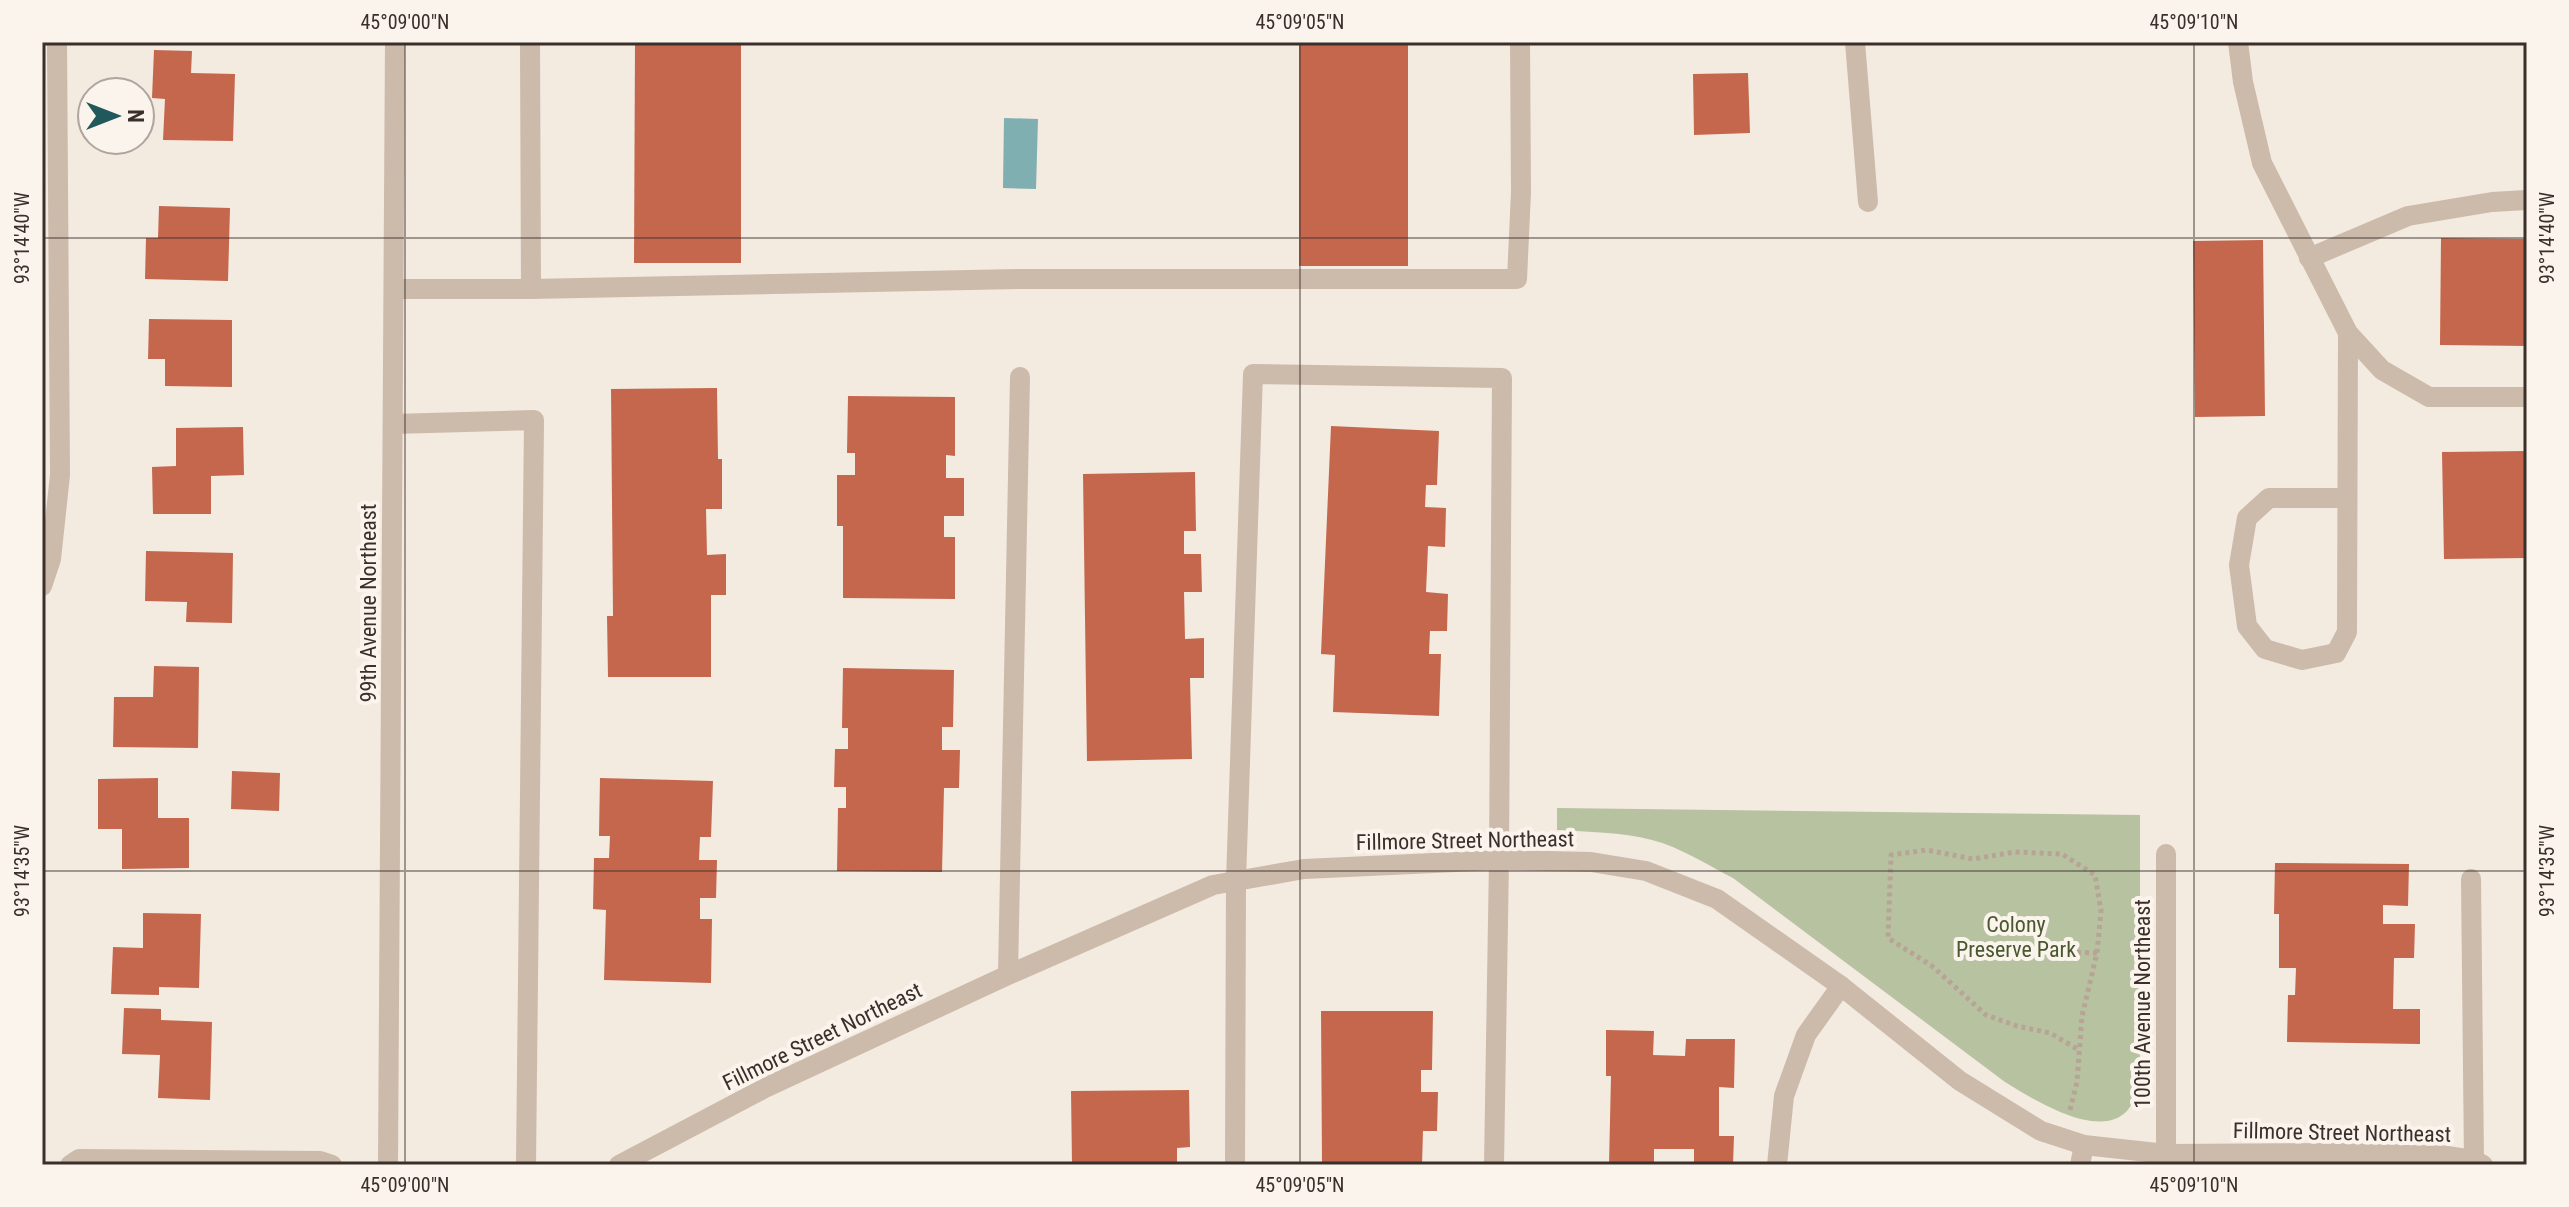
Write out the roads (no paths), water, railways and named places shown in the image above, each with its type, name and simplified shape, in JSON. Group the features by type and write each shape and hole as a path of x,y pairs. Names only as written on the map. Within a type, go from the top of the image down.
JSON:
{"street":[{"path":"42,586 51,559 57,42"},
{"name":"99th Avenue Northeast","path":"388,1165 395,42"},
{"path":"530,42 531,289"},
{"path":"394,289 1022,279 1517,279 1521,192 1520,42"},
{"path":"1855,42 1868,202"},
{"path":"2238,42 2243,82 2262,163 2348,333 2382,370 2429,397 2527,397"},
{"path":"2309,258 2408,216 2492,202 2527,200"},
{"path":"2346,498 2269,498 2247,518 2239,565 2247,626 2265,649 2302,660 2336,653 2347,632 2348,333"},
{"path":"1235,1165 1236,881 1253,374 1502,378 1494,1165"},
{"path":"1008,975 1020,377"},
{"path":"393,424 534,420 526,1165"},
{"name":"100th Avenue Northeast","path":"2166,854 2166,1154"},
{"name":"Fillmore Street Northeast","path":"619,1165 765,1088 1008,975 1213,885 1304,869 1499,860 1591,862 1646,871 1717,899 1841,986 1960,1081 2041,1131 2063,1138 2082,1155 2340,1159 2440,1155 2478,1163"},
{"path":"2471,879 2478,1163"},
{"path":"1777,1165 1784,1096 1806,1035 1841,986"},
{"path":"70,1165 79,1159 320,1161 332,1165"}],"water":[{"path":"1004,118 1038,119 1036,189 1003,188"}],"park label":[{"name":"Colony Preserve Park","path":"2016,936"}]}
